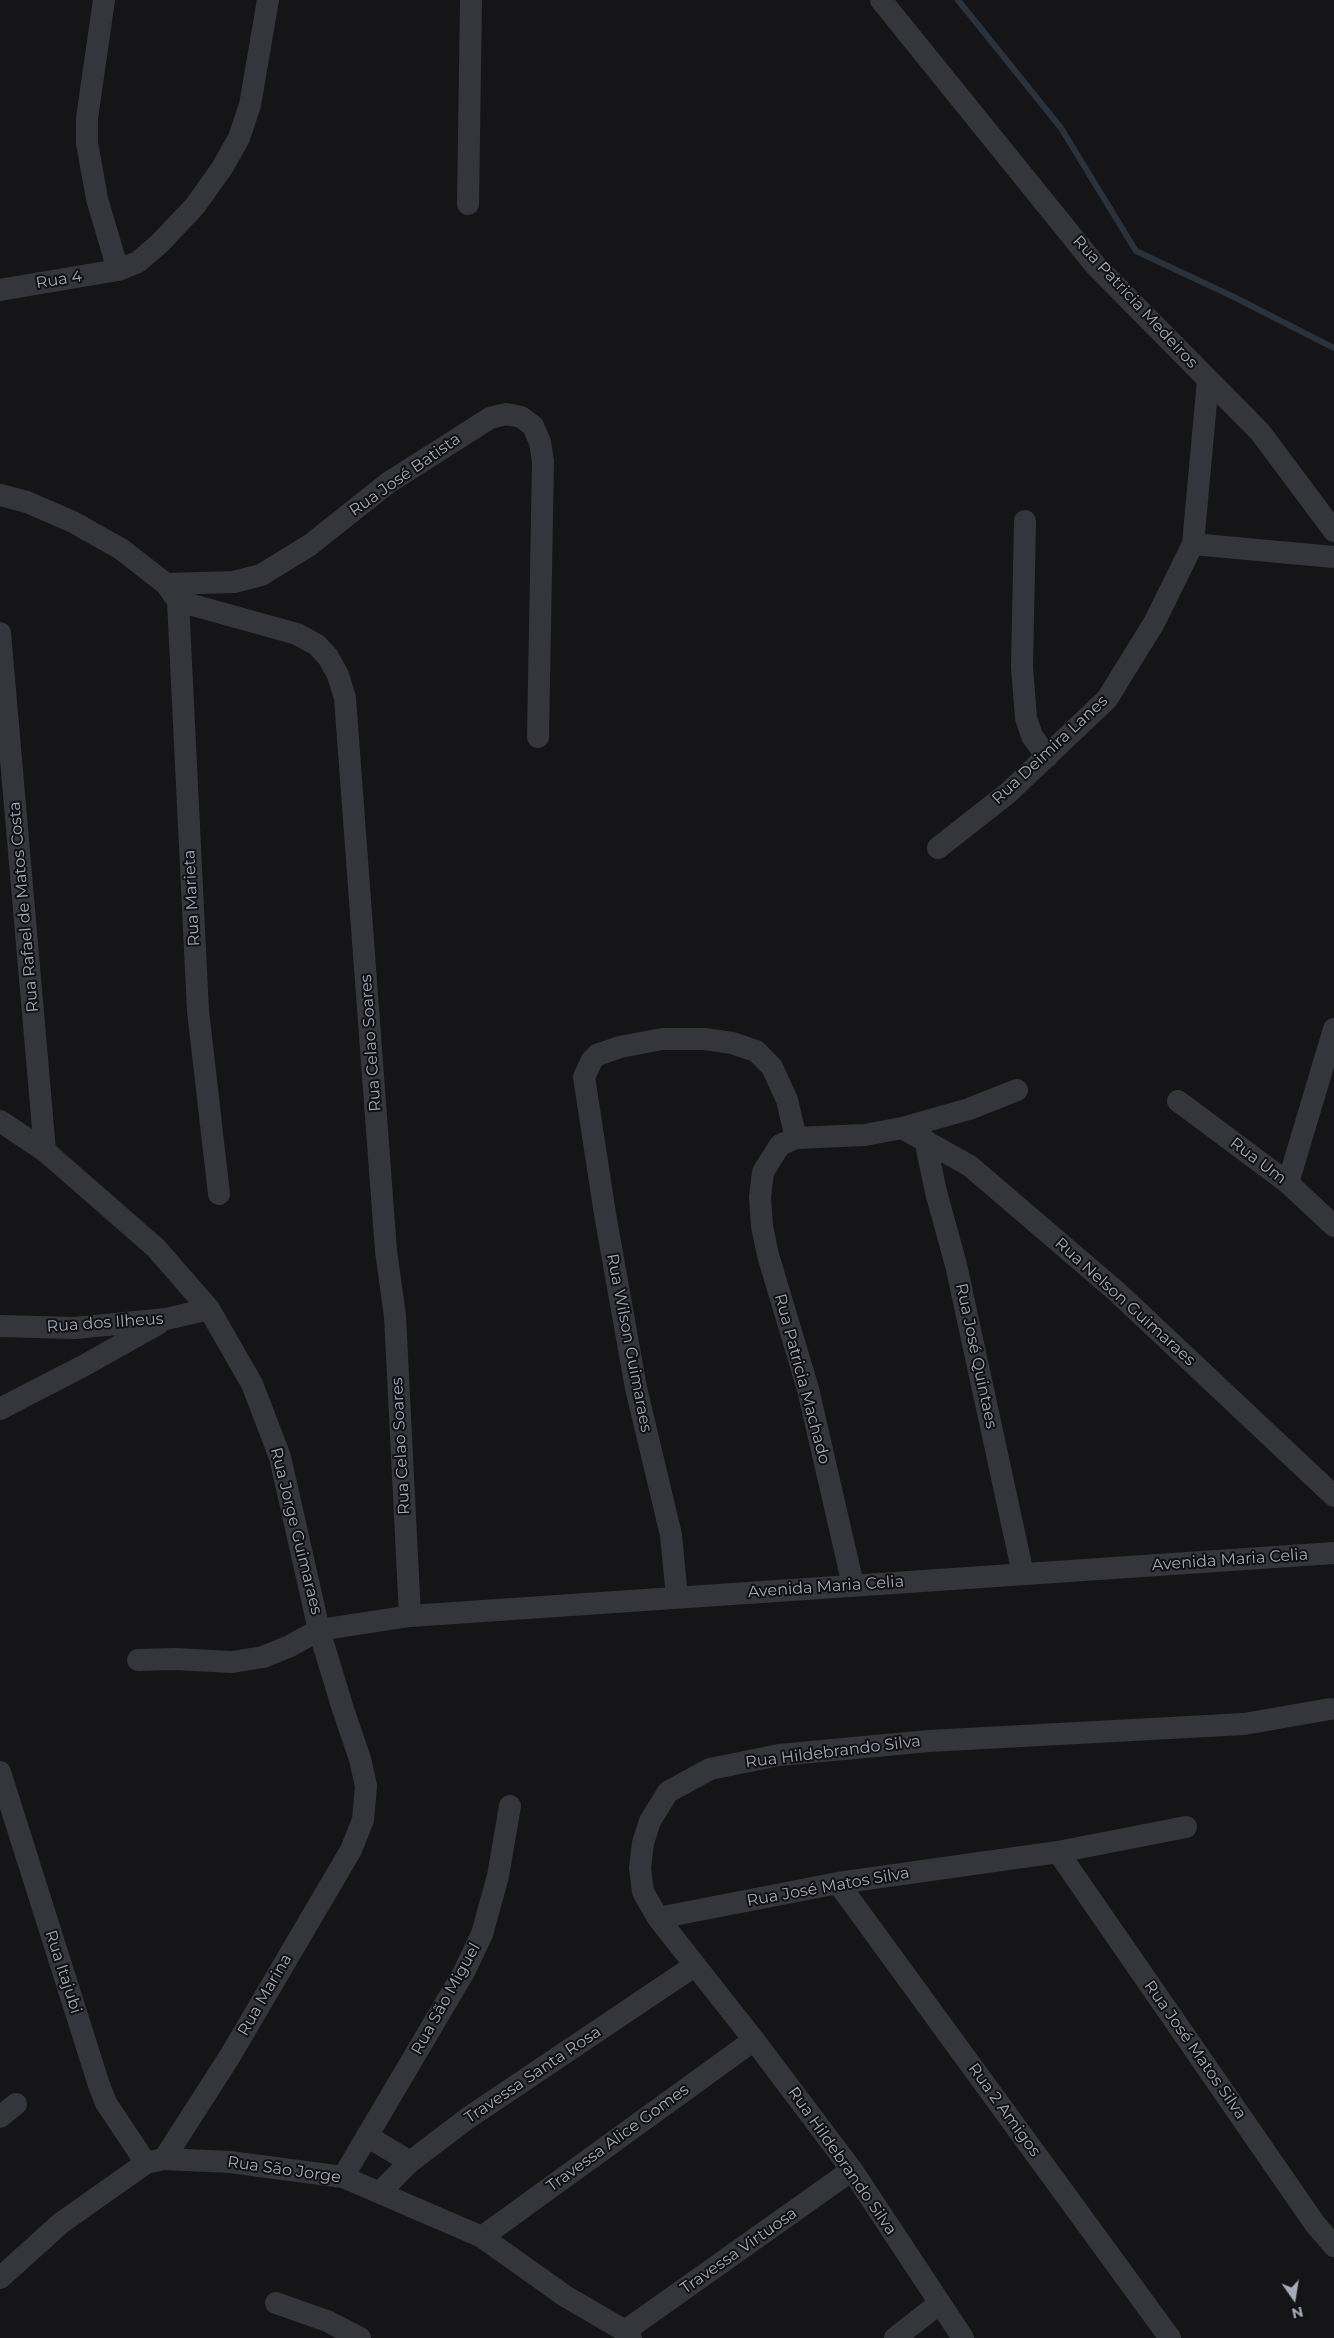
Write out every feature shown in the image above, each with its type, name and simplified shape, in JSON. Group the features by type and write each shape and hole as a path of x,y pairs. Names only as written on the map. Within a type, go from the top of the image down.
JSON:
{"street":[{"path":"104,0 87,118 87,143 97,199 118,270"},
{"name":"Rua 4","path":"0,290 118,270 138,262 160,243 195,206 222,168 239,138 250,105 268,0"},
{"path":"468,204 471,0"},
{"name":"Rua Patricia Medeiros","path":"881,0 1096,266 1260,432 1334,531"},
{"name":"Rua Deimira Lanes","path":"938,848 1008,793 1107,699 1154,623 1193,544 1208,380"},
{"name":"Rua José Batista","path":"172,592 234,582 260,574 310,545 388,483 454,439 490,418 506,414 521,417 533,426 540,442 544,462 538,737"},
{"path":"0,494 27,502 73,522 121,549 172,592"},
{"path":"1024,521 1022,667 1026,718 1032,736 1047,758"},
{"path":"1193,544 1334,557"},
{"name":"Rua Marieta","path":"172,592 198,1011 219,1194"},
{"name":"Rua Celao Soares","path":"172,592 297,634 317,645 328,657 338,675 345,698 386,1251 395,1316 410,1616"},
{"name":"Rua Rafael de Matos Costa","path":"0,632 45,1151"},
{"path":"1288,1182 1334,1029"},
{"name":"Rua Wilson Guimaraes","path":"677,1596 671,1535 636,1388 584,1088 584,1077 592,1060 597,1055 620,1047 662,1039 705,1038 732,1044 756,1051 772,1068 787,1100 796,1138"},
{"path":"796,1138 865,1135 902,1128 969,1110 1017,1090"},
{"name":"Rua Um","path":"1178,1101 1288,1182 1334,1226"},
{"name":"Rua Jorge Guimaraes","path":"0,1121 45,1151 156,1248 209,1309 252,1384 280,1457 298,1528 319,1630"},
{"name":"Rua Nelson Guimaraes","path":"902,1128 970,1166 1116,1291 1334,1496"},
{"name":"Rua Patricia Machado","path":"796,1138 780,1145 763,1172 760,1197 762,1226 768,1255 808,1389 853,1585"},
{"name":"Rua José Quintaes","path":"925,1140 936,1192 956,1265 1024,1574"},
{"name":"Rua dos Ilheus","path":"0,1326 75,1328 166,1319 209,1309"},
{"path":"0,1409 85,1365 166,1319"},
{"name":"Avenida Maria Celia","path":"319,1630 410,1616 677,1596 1334,1553"},
{"path":"138,1660 240,1661 263,1657 290,1646 319,1630"},
{"name":"Rua Marina","path":"0,2278 61,2223 155,2161 230,2056 351,1850 363,1820 366,1786 360,1759 319,1630"},
{"name":"Rua Hildebrando Silva","path":"963,2338 852,2170 754,2040 658,1918 643,1892 640,1868 643,1843 650,1821 668,1792 710,1769 779,1755 929,1741 1244,1724 1330,1709"},
{"name":"Rua Itajubi","path":"0,1772 106,2103 155,2161"},
{"name":"Rua São Miguel","path":"343,2177 464,1972 482,1934 498,1876 510,1806"},
{"name":"Rua José Matos Silva","path":"658,1918 838,1883 1058,1852 1186,1827"},
{"name":"Rua José Matos Silva","path":"1058,1852 1315,2224 1334,2246"},
{"name":"Rua 2 Amigos","path":"838,1883 1170,2338"},
{"name":"Travessa Santa Rosa","path":"380,2192 410,2162 468,2118 694,1966"},
{"name":"Travessa Alice Gomes","path":"482,2236 754,2040"},
{"path":"367,2136 410,2162"},
{"name":"Rua São Jorge","path":"155,2161 230,2162 343,2177 482,2236 565,2296 628,2335"},
{"name":"Travessa Virtuosa","path":"628,2335 852,2170"},
{"path":"276,2303 326,2321 360,2338"},
{"path":"895,2338 940,2303"}],"waterway":[{"path":"958,0 1061,128 1136,251 1234,297 1334,348"}]}
